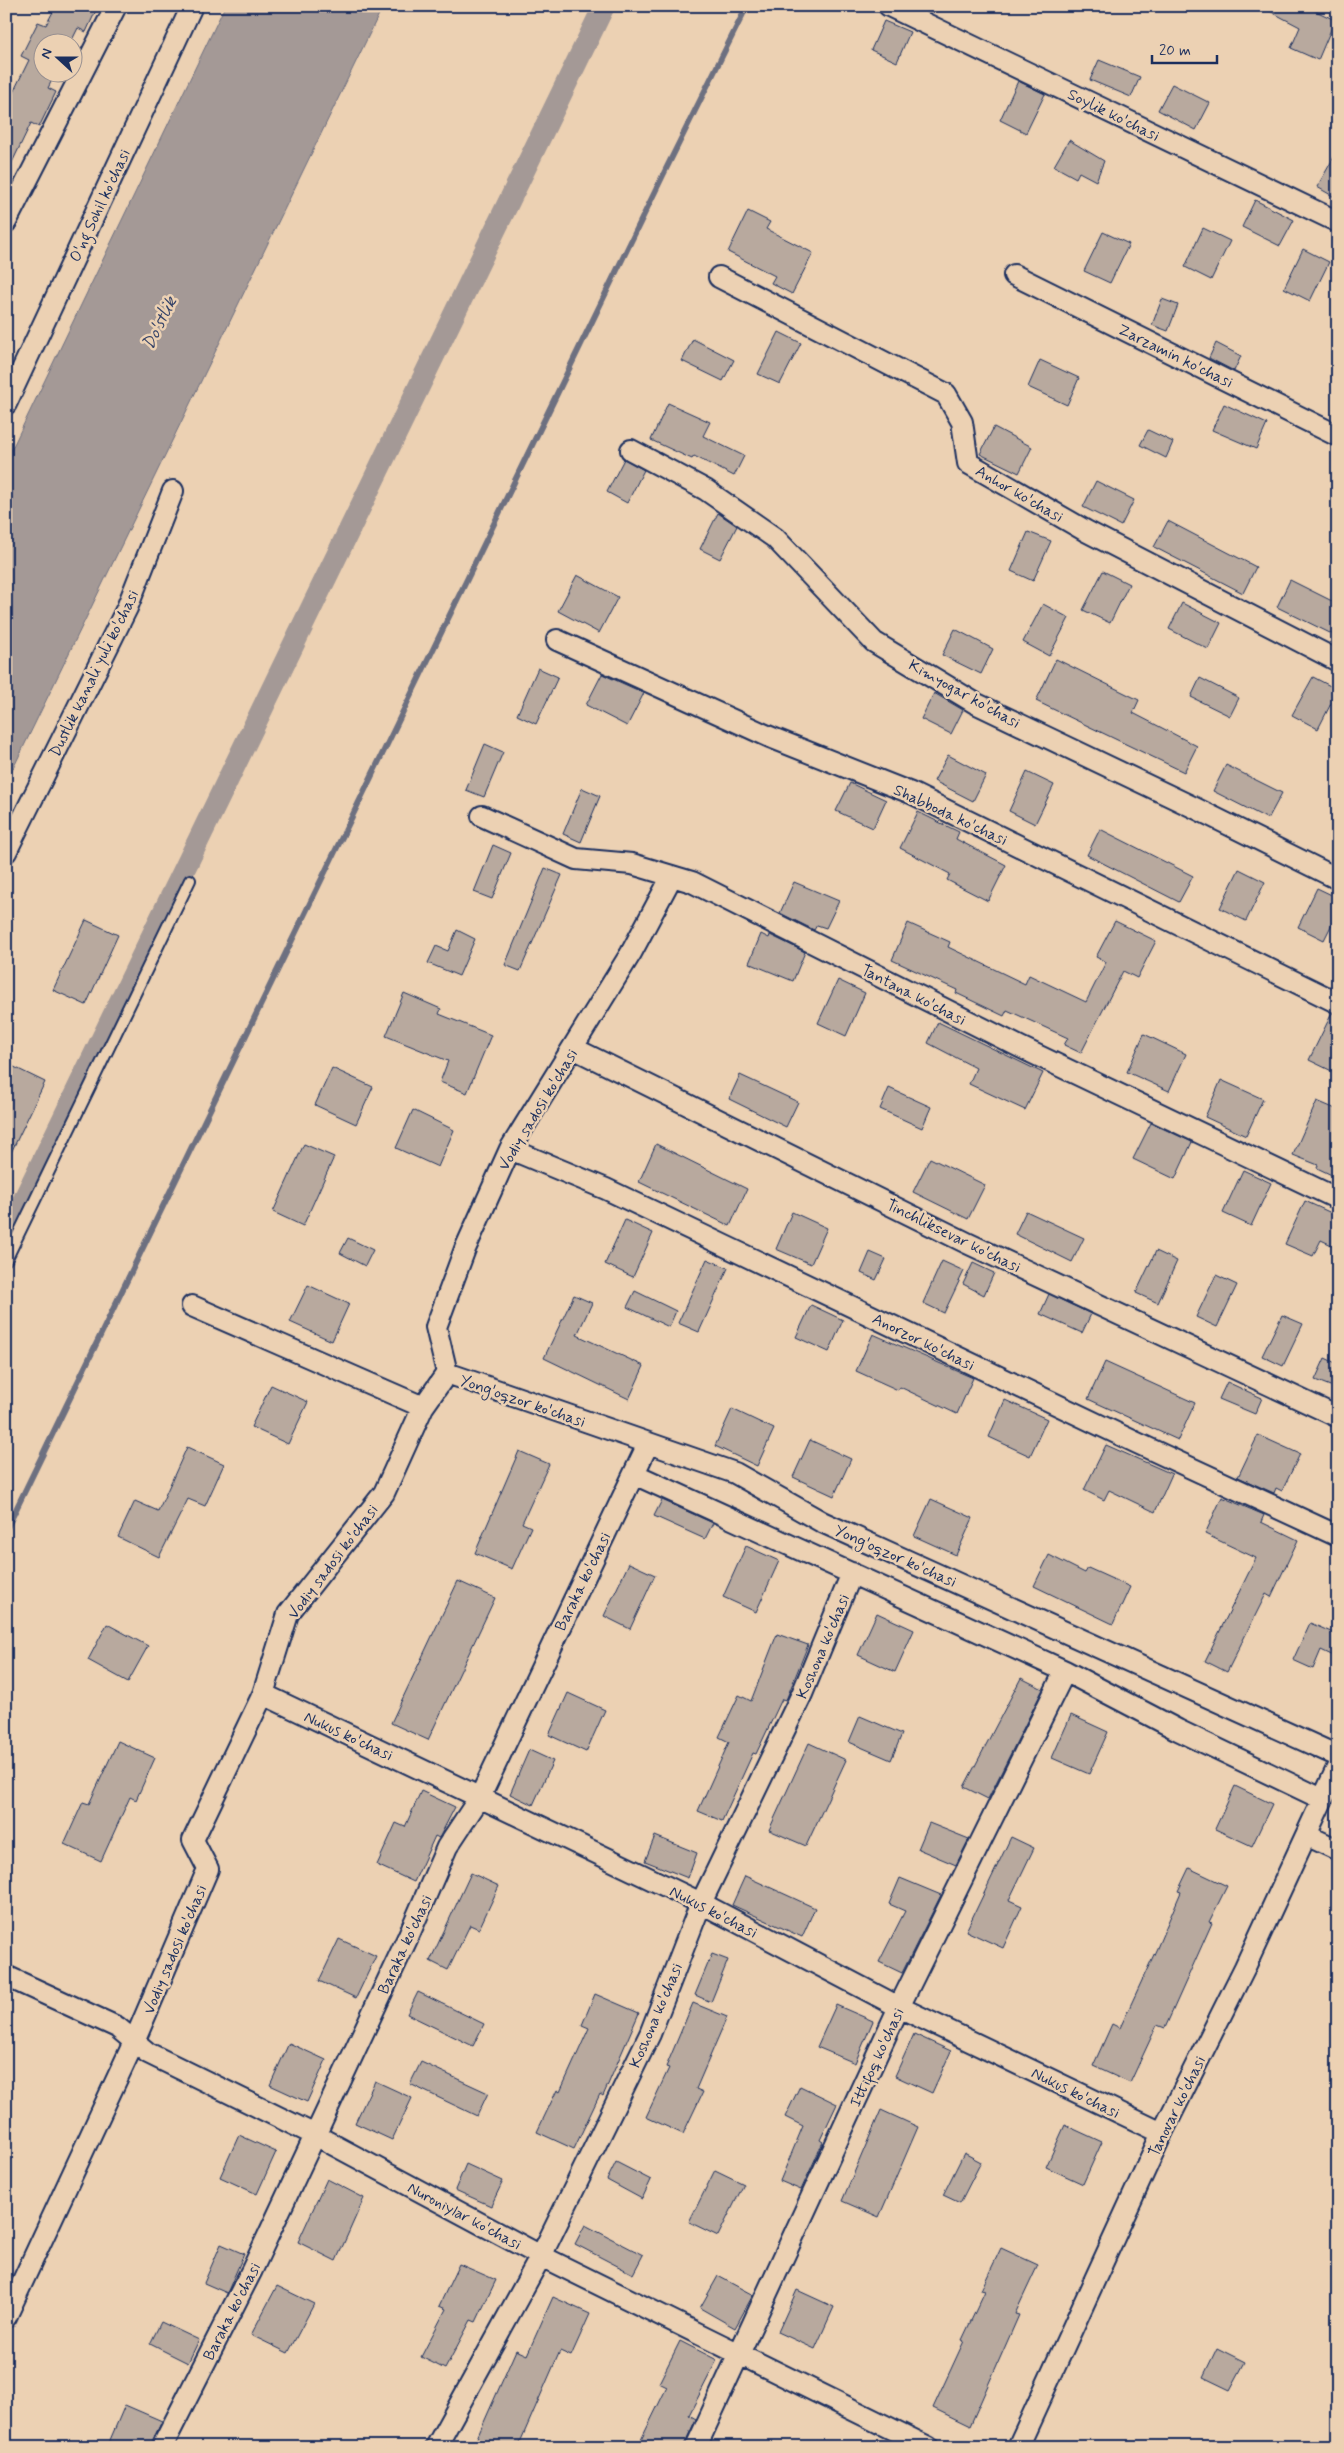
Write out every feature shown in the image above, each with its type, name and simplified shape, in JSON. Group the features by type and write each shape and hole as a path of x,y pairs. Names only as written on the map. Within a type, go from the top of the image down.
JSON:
{"street":[{"path":"6,222 116,6"},
{"name":"O'ng Sohil ko'chasi","path":"6,404 192,6"},
{"name":"Soylik ko'chasi","path":"890,6 1338,222"},
{"name":"Zarzamin ko'chasi","path":"1014,275 1338,436"},
{"name":"Anhor ko'chasi","path":"719,277 946,394 962,422 968,463 1086,532 1338,661"},
{"name":"Kimyogar ko'chasi","path":"631,450 706,490 775,538 874,642 975,703 1338,879"},
{"name":"Dustlik kanali yuli ko'chasi","path":"6,852 126,608 174,491"},
{"name":"Shabboda ko'chasi","path":"557,640 770,737 912,793 1338,1003"},
{"name":"Tantana ko'chasi","path":"482,816 576,859 632,864 692,882 1020,1047 1338,1200"},
{"name":"Vodiy sadosi ko'chasi","path":"6,2317 134,2042 208,1869 193,1840 263,1694 288,1614 384,1494 423,1408 447,1373 436,1327 465,1249 510,1149 631,953 672,876"},
{"name":"Tinchliksevar ko'chasi","path":"573,1048 968,1243 1338,1417"},
{"name":"Anorzor ko'chasi","path":"510,1149 606,1189 1135,1442 1338,1536"},
{"path":"192,1306 423,1408"},
{"name":"Yong'oqzor ko'chasi","path":"447,1373 735,1473 822,1522 1338,1756"},
{"name":"Baraka ko'chasi","path":"162,2447 252,2270 447,1847 480,1797 648,1444"},
{"path":"634,1474 1065,1671 1178,1730 1322,1799"},
{"name":"Koshona ko'chasi","path":"436,2447 540,2256 650,2034 701,1903 802,1694 852,1572"},
{"name":"Ittifoq ko'chasi","path":"696,2447 899,2007 1065,1671"},
{"name":"Nukus ko'chasi","path":"263,1694 701,1903 899,2007 1162,2133"},
{"name":"Tanovar ko'chasi","path":"1018,2447 1162,2133 1245,1967 1338,1766"},
{"path":"1306,1835 1338,1850"},
{"name":"Nuroniylar ko'chasi","path":"6,1976 116,2027 148,2053 315,2135 540,2256 928,2447"}],"lane":[{"path":"6,1260 190,880"}],"water":[{"name":"Do'stlik","path":"225,6 383,6 6,783 6,461"}],"building":[{"path":"56,6 98,6 86,32 78,28 76,32 33,32 38,22 46,25"},
{"path":"1260,6 1305,6 1335,20 1318,60 1291,48 1300,27"},
{"path":"884,21 910,32 897,62 871,50"},
{"path":"32,34 32,82 51,82 48,88 56,92 39,127 31,123 6,175 6,107 29,60 21,56"},
{"path":"1099,60 1140,77 1131,97 1090,80"},
{"path":"1018,81 1045,94 1026,133 1000,120"},
{"path":"1172,84 1210,103 1196,130 1158,110"},
{"path":"1069,140 1104,161 1096,181 1079,172 1076,178 1054,166"},
{"path":"1338,150 1338,199 1317,187"},
{"path":"1255,200 1294,220 1280,246 1242,227"},
{"path":"748,211 770,222 766,229 813,253 792,294 771,283 775,276 728,252"},
{"path":"1203,228 1230,241 1211,280 1185,267"},
{"path":"1103,232 1129,244 1110,283 1084,271"},
{"path":"1303,249 1329,262 1310,301 1284,288"},
{"path":"1162,299 1178,305 1168,331 1152,325"},
{"path":"779,332 801,343 780,384 758,374"},
{"path":"693,339 734,360 723,381 682,361"},
{"path":"1216,343 1241,356 1234,371 1209,358"},
{"path":"1040,360 1079,378 1067,405 1028,387"},
{"path":"668,403 710,422 703,436 744,456 734,476 694,456 692,459 651,440"},
{"path":"1224,404 1267,424 1256,449 1212,430"},
{"path":"994,427 1032,447 1019,473 980,454"},
{"path":"1148,430 1173,442 1166,458 1140,445"},
{"path":"624,459 644,470 627,503 607,492"},
{"path":"1096,481 1134,500 1121,526 1083,507"},
{"path":"718,513 737,526 720,559 700,549"},
{"path":"1168,521 1256,567 1243,593 1154,547"},
{"path":"1028,532 1051,541 1033,581 1011,571"},
{"path":"1103,571 1129,584 1110,623 1083,610"},
{"path":"577,575 618,597 599,633 558,611"},
{"path":"1290,580 1338,604 1338,637 1277,607"},
{"path":"1182,603 1221,623 1208,649 1169,629"},
{"path":"1043,604 1069,618 1049,656 1023,642"},
{"path":"955,629 993,649 981,674 942,655"},
{"path":"1056,659 1139,700 1133,713 1197,746 1184,772 1036,701"},
{"path":"538,668 558,677 536,724 517,715"},
{"path":"602,674 644,693 627,726 586,705"},
{"path":"1313,677 1338,690 1318,729 1292,715"},
{"path":"1200,678 1239,698 1230,716 1191,697"},
{"path":"934,693 963,710 951,734 921,719"},
{"path":"485,744 503,752 484,797 466,790"},
{"path":"948,755 986,775 973,801 934,781"},
{"path":"1226,765 1282,793 1268,819 1213,791"},
{"path":"1027,772 1054,785 1035,824 1009,811"},
{"path":"850,783 886,800 873,828 836,811"},
{"path":"582,788 600,796 581,842 563,834"},
{"path":"918,812 959,832 956,839 1006,865 988,901 947,880 950,874 900,848"},
{"path":"1100,829 1193,876 1179,902 1087,855"},
{"path":"493,845 511,853 492,899 474,892"},
{"path":"545,868 562,875 520,971 505,965"},
{"path":"1239,869 1265,882 1246,921 1220,908"},
{"path":"794,882 839,901 826,928 817,925 814,930 780,913"},
{"path":"1317,888 1338,898 1338,912 1324,940 1298,927"},
{"path":"86,920 118,935 86,1005 53,990"},
{"path":"1115,921 1156,941 1137,978 1123,971 1081,1053 1064,1045 1068,1038 1007,1010 1004,1016 956,993 957,990 892,960 908,923 950,942 948,947 1025,984 1029,975 1086,1002 1106,962 1096,957"},
{"path":"457,930 475,939 459,976 428,963 436,946 448,951"},
{"path":"761,934 769,938 770,935 805,952 793,981 749,963"},
{"path":"838,980 865,993 846,1036 818,1023"},
{"path":"404,993 441,1009 439,1014 491,1035 467,1093 440,1082 448,1061 386,1036"},
{"path":"1332,1013 1338,1015 1338,1074 1309,1060"},
{"path":"938,1022 1043,1073 1025,1110 969,1084 976,1068 928,1043"},
{"path":"1144,1034 1186,1054 1169,1091 1127,1072"},
{"path":"12,1066 45,1082 6,1163 6,1080"},
{"path":"332,1068 373,1087 356,1124 315,1105"},
{"path":"740,1075 798,1102 786,1127 729,1099"},
{"path":"1221,1080 1263,1099 1246,1136 1205,1117"},
{"path":"889,1088 931,1107 922,1128 880,1109"},
{"path":"1317,1101 1338,1110 1338,1178 1317,1168 1318,1165 1293,1155"},
{"path":"413,1110 454,1130 438,1167 396,1148"},
{"path":"1151,1123 1192,1142 1175,1179 1133,1159"},
{"path":"304,1144 334,1157 303,1226 273,1212"},
{"path":"656,1144 747,1189 730,1226 639,1182"},
{"path":"930,1158 985,1185 968,1219 913,1192"},
{"path":"1243,1170 1271,1183 1251,1226 1223,1213"},
{"path":"1305,1201 1338,1216 1338,1248 1321,1240 1313,1256 1285,1244"},
{"path":"1026,1211 1084,1238 1072,1262 1015,1234"},
{"path":"792,1212 827,1228 811,1264 776,1249"},
{"path":"625,1220 653,1233 633,1277 605,1264"},
{"path":"348,1238 373,1250 365,1266 340,1253"},
{"path":"1156,1251 1177,1261 1158,1303 1136,1293"},
{"path":"870,1252 886,1259 876,1280 861,1273"},
{"path":"707,1259 728,1268 699,1332 678,1323"},
{"path":"942,1261 964,1271 944,1313 923,1303"},
{"path":"973,1263 994,1273 984,1295 963,1284"},
{"path":"1216,1275 1237,1285 1217,1327 1196,1317"},
{"path":"308,1285 349,1304 332,1341 290,1322"},
{"path":"635,1291 676,1311 669,1327 627,1307"},
{"path":"1049,1294 1091,1314 1082,1333 1040,1314"},
{"path":"574,1295 592,1303 577,1335 644,1366 629,1399 544,1358"},
{"path":"811,1305 843,1320 829,1352 796,1337"},
{"path":"1282,1315 1303,1324 1283,1366 1262,1356"},
{"path":"873,1334 973,1378 957,1414 900,1387 898,1390 856,1371"},
{"path":"1325,1358 1338,1364 1338,1389 1315,1380"},
{"path":"1105,1362 1195,1403 1178,1440 1088,1399"},
{"path":"1227,1382 1262,1398 1255,1414 1219,1399"},
{"path":"271,1385 308,1402 288,1444 251,1427"},
{"path":"1005,1400 1047,1419 1030,1456 989,1437"},
{"path":"732,1409 774,1429 757,1466 715,1446"},
{"path":"1258,1435 1300,1454 1282,1491 1276,1488 1274,1493 1238,1477"},
{"path":"810,1440 851,1459 834,1496 793,1477"},
{"path":"1106,1445 1172,1474 1155,1512 1109,1490 1104,1500 1084,1490"},
{"path":"187,1447 224,1464 205,1506 188,1499 159,1557 118,1537 135,1501 158,1511"},
{"path":"519,1451 549,1464 522,1523 531,1527 512,1569 475,1553"},
{"path":"1222,1497 1264,1515 1261,1522 1298,1540 1271,1597 1266,1594 1227,1672 1205,1661 1256,1558 1205,1534"},
{"path":"931,1499 973,1518 956,1555 914,1536"},
{"path":"662,1500 713,1523 705,1539 654,1516"},
{"path":"746,1546 779,1561 756,1612 723,1597"},
{"path":"1049,1555 1085,1573 1088,1568 1130,1587 1113,1624 1034,1586"},
{"path":"629,1563 655,1575 630,1629 604,1616"},
{"path":"458,1581 495,1598 428,1740 391,1723"},
{"path":"877,1613 914,1630 895,1672 858,1655"},
{"path":"1310,1623 1338,1635 1338,1658 1321,1650 1313,1669 1293,1660"},
{"path":"107,1624 148,1646 128,1682 88,1660"},
{"path":"777,1634 808,1645 786,1700 782,1699 756,1754 753,1753 722,1821 698,1811 729,1742 719,1737 739,1695 751,1701"},
{"path":"1021,1678 1043,1689 988,1799 964,1787"},
{"path":"568,1693 605,1710 586,1752 549,1735"},
{"path":"1071,1715 1108,1732 1089,1774 1052,1758"},
{"path":"860,1716 902,1734 891,1760 849,1742"},
{"path":"118,1741 155,1758 136,1800 130,1797 101,1861 64,1844 83,1802 89,1804"},
{"path":"809,1743 846,1760 806,1846 769,1830"},
{"path":"529,1750 553,1761 533,1805 510,1794"},
{"path":"1235,1786 1272,1804 1252,1846 1215,1829"},
{"path":"421,1791 455,1807 439,1838 435,1836 414,1882 377,1865 396,1823 405,1827"},
{"path":"929,1823 969,1839 956,1865 918,1849"},
{"path":"655,1836 697,1853 688,1878 645,1861"},
{"path":"1011,1837 1034,1848 1009,1900 1022,1906 1003,1948 966,1931"},
{"path":"1189,1868 1227,1886 1209,1922 1212,1923 1165,2028 1157,2025 1130,2083 1093,2066 1112,2024 1120,2028 1157,1948 1181,1892 1178,1891"},
{"path":"471,1873 499,1886 479,1929 470,1925 448,1970 430,1961"},
{"path":"745,1876 815,1908 802,1937 732,1905"},
{"path":"900,1878 941,1895 902,1973 879,1962 905,1911 889,1904"},
{"path":"339,1939 376,1956 356,1998 319,1981"},
{"path":"712,1954 728,1960 711,2002 695,1995"},
{"path":"418,1992 484,2024 473,2046 407,2014"},
{"path":"595,1994 639,2013 603,2096 600,2094 574,2149 537,2132 557,2090 560,2092 589,2028 582,2025"},
{"path":"693,2003 727,2017 696,2089 703,2092 683,2134 646,2117 669,2068 666,2067"},
{"path":"836,2005 873,2021 855,2063 817,2047"},
{"path":"914,2034 951,2051 932,2093 895,2076"},
{"path":"289,2043 326,2060 307,2102 270,2085"},
{"path":"421,2062 488,2093 477,2116 410,2084"},
{"path":"375,2081 412,2098 392,2140 355,2123"},
{"path":"800,2086 837,2104 820,2140 823,2142 801,2190 780,2181 803,2126 785,2117"},
{"path":"881,2110 918,2127 879,2217 842,2201"},
{"path":"1065,2125 1102,2142 1083,2184 1046,2167"},
{"path":"239,2135 276,2152 257,2194 220,2177"},
{"path":"964,2153 981,2162 960,2203 943,2195"},
{"path":"616,2162 651,2180 642,2199 607,2180"},
{"path":"466,2164 503,2181 491,2206 455,2190"},
{"path":"715,2170 744,2184 718,2236 689,2222"},
{"path":"327,2179 364,2198 336,2261 298,2242"},
{"path":"585,2225 643,2255 633,2274 575,2244"},
{"path":"221,2244 244,2254 227,2293 204,2283"},
{"path":"1001,2248 1038,2265 1015,2314 1019,2315 970,2426 933,2408 964,2341 962,2340 985,2291 981,2290"},
{"path":"459,2264 496,2280 476,2322 471,2320 445,2369 421,2357 446,2309 439,2306"},
{"path":"718,2276 753,2295 735,2328 700,2308"},
{"path":"277,2286 314,2304 288,2353 251,2335"},
{"path":"797,2290 834,2307 815,2349 778,2332"},
{"path":"553,2297 590,2314 571,2356 560,2351 518,2447 473,2447 516,2350 527,2355"},
{"path":"161,2322 199,2340 188,2363 150,2344"},
{"path":"680,2341 717,2360 689,2415 696,2419 683,2447 649,2447 640,2442 667,2387 659,2383"},
{"path":"1217,2348 1245,2362 1230,2390 1203,2377"},
{"path":"125,2405 162,2421 150,2447 107,2447"}],"waterway":[{"path":"6,1236 604,6"},
{"path":"6,1530 667,167 747,6"}]}
